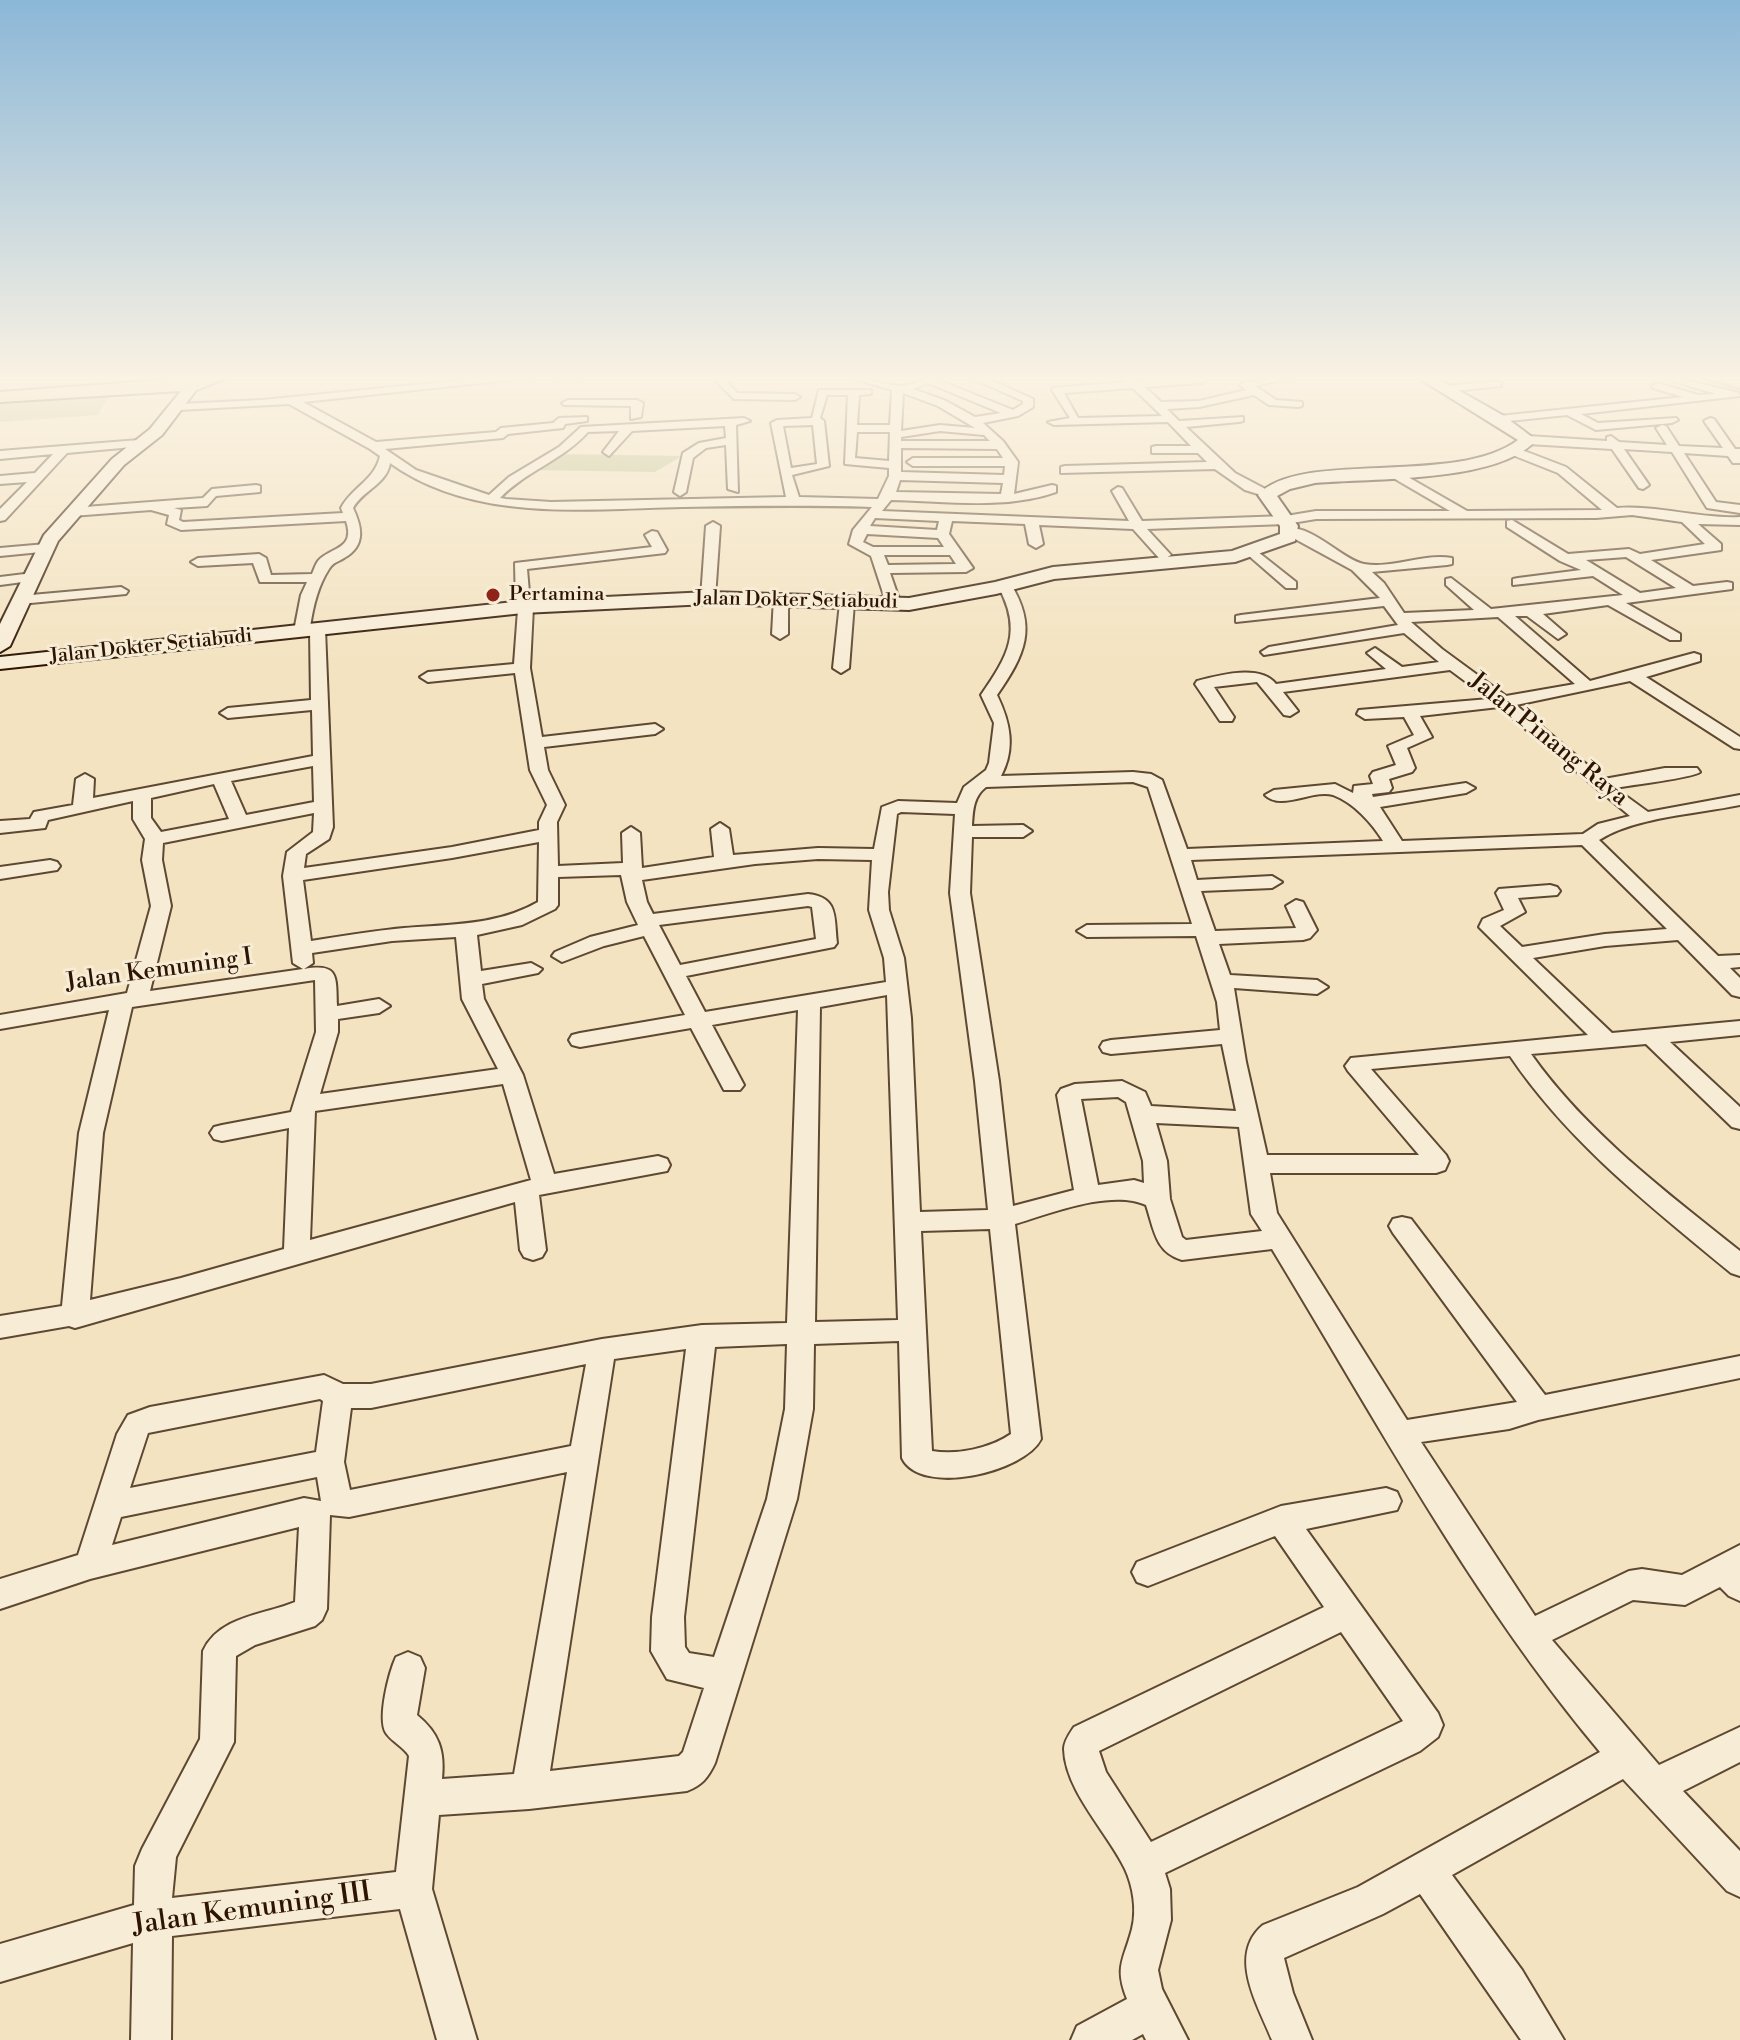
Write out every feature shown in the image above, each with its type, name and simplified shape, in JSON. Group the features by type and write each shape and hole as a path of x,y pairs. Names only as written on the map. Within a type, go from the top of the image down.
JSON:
{"main road":[{"path":"0,646 50,539 111,472"},
{"path":"1288,526 1267,495 1274,488 1289,483 1401,472"},
{"name":"Jalan Dokter Setiabudi","path":"0,663 525,607 708,598 781,598 894,605 932,601 1006,587 1053,573 1213,559 1253,552 1284,541 1288,526"}],"street":[{"path":"0,517 42,472"},
{"path":"297,1253 304,1111 327,1032 326,1014 315,976 301,949 293,876 297,852 322,835 322,760 308,595 327,559 343,554 354,539 355,527 347,508 352,498 383,472"},
{"path":"411,472 501,504 523,505 620,500 879,504 1013,498 1052,489"},
{"path":"527,472 502,487 501,504 509,516 650,512 725,502"},
{"path":"680,492 684,472"},
{"path":"734,472 734,489"},
{"path":"777,472 777,483 794,501"},
{"path":"620,500 777,483 806,472"},
{"path":"893,472 879,504 860,530 856,544 874,551 956,551"},
{"path":"945,472 1011,479"},
{"path":"1011,472 1013,519"},
{"path":"1231,472 1267,495"},
{"path":"1566,472 1613,512"},
{"path":"1634,472 1643,485"},
{"path":"1691,472 1713,506 1740,509"},
{"path":"1394,473 1465,513"},
{"path":"0,480 37,477"},
{"path":"72,512 207,502 212,493 256,489"},
{"path":"1118,491 1137,525 1164,555"},
{"path":"0,501 15,500"},
{"path":"620,500 650,512"},
{"path":"879,504 947,517 1137,525 1288,526 1316,515 1632,511 1695,521 1716,547 1638,558"},
{"path":"154,507 176,513 172,521 181,526 349,517"},
{"path":"1530,513 1544,525 1540,527"},
{"path":"1402,514 1439,521 1495,521 1540,527 1594,528 1740,521"},
{"path":"942,534 947,517"},
{"path":"1031,520 1036,544"},
{"path":"1512,524 1559,556 1572,558 1618,552 1638,558 1691,591"},
{"path":"167,537 181,526"},
{"path":"708,598 713,526"},
{"path":"1241,619 1380,605 1386,596 1359,569 1288,526"},
{"path":"860,530 942,534 966,568 880,569"},
{"path":"301,949 393,935 466,932 521,920 548,905 547,834 548,822 556,805 539,770 522,668 525,607 520,566 660,550 652,535"},
{"path":"0,552 46,548"},
{"path":"874,551 894,605"},
{"path":"1253,552 1291,585"},
{"path":"198,562 259,558 265,579 319,578"},
{"path":"1572,558 1640,599"},
{"path":"1359,569 1447,561"},
{"path":"1518,582 1595,572"},
{"path":"0,581 33,577"},
{"path":"1451,582 1586,685"},
{"path":"1355,611 1255,625 1276,651 1494,612 1640,599 1727,586"},
{"path":"964,809 894,807 888,811 879,910 894,958 897,987 910,1222 917,1458 921,1463 948,1465 1001,1455 1020,1446 1026,1439 975,988 960,893 964,809 970,791 994,773 1001,737 1002,723 989,695 1014,659 1019,633 1019,609 1006,587"},
{"path":"20,600 121,591"},
{"path":"780,634 781,598"},
{"path":"1613,602 1675,637"},
{"path":"841,668 847,603"},
{"name":"Jalan Pinang Raya","path":"1380,605 1401,628 1504,703 1600,785 1645,818"},
{"path":"1530,611 1558,634"},
{"path":"1375,653 1400,673"},
{"path":"1365,714 1410,713 1541,697 1634,676 1694,658"},
{"path":"1319,662 1340,681"},
{"path":"1273,689 1454,665"},
{"path":"428,677 522,668"},
{"path":"1226,717 1203,684 1252,676 1264,679 1290,711"},
{"path":"1634,676 1737,740"},
{"path":"228,713 318,704"},
{"path":"1395,845 1360,790 1383,788 1379,776 1406,768 1397,746 1424,737 1410,713"},
{"path":"536,743 655,729"},
{"path":"0,827 38,824 40,816 78,810 88,804 142,796 273,766 322,760"},
{"path":"1600,785 1665,773 1691,772"},
{"path":"982,782 1133,777 1153,780 1160,792 1223,981 1250,1120 1264,1214 1403,1433 1454,1521 1529,1635 1560,1678 1627,1757 1740,1878"},
{"path":"85,779 84,804 88,804"},
{"path":"221,779 240,822"},
{"path":"1274,795 1335,789 1374,811 1466,788"},
{"path":"75,1317 91,1133 161,906 152,860 154,839 151,829 142,819 142,796"},
{"path":"1645,818 1740,800"},
{"path":"154,839 323,806"},
{"name":"Jalan Pinang Raya","path":"1587,839 1605,828 1645,818"},
{"path":"720,829 724,860"},
{"path":"962,832 1023,831"},
{"path":"631,833 633,855 630,872 647,925 675,972 696,1020 732,1085"},
{"path":"293,876 383,860 475,851 547,834"},
{"path":"1180,855 1587,839 1740,990"},
{"path":"548,872 630,872 809,852 882,855"},
{"path":"0,873 50,866"},
{"path":"1189,886 1272,882"},
{"path":"1550,891 1508,892 1505,895 1515,912 1490,923 1492,931 1604,1038"},
{"path":"562,956 647,925 808,900 822,905 827,943 675,972"},
{"path":"1087,931 1303,934 1307,930 1296,906"},
{"path":"466,932 469,980 479,1014 497,1041 512,1075 536,1186 533,1250"},
{"path":"1518,954 1605,940 1681,934"},
{"path":"1711,963 1740,961"},
{"path":"469,980 531,969"},
{"name":"Jalan Kemuning I","path":"0,1022 130,999 315,976"},
{"path":"1223,981 1317,987"},
{"path":"580,1040 897,987"},
{"path":"422,1798 529,1791 687,1773 697,1763 782,1499 799,1409 809,1001"},
{"path":"326,1014 379,1006"},
{"path":"1257,1164 1436,1164 1437,1161 1356,1064 1604,1038 1652,1037 1740,1028"},
{"path":"1111,1047 1232,1036"},
{"path":"1652,1037 1740,1121"},
{"path":"1516,1049 1547,1094 1591,1137 1658,1199 1740,1266"},
{"path":"222,1133 304,1111 512,1075"},
{"path":"1087,1195 1069,1094 1130,1091 1137,1098 1155,1161 1157,1199 1171,1243 1182,1250 1278,1239"},
{"path":"1142,1114 1250,1120"},
{"path":"0,1327 75,1317 289,1259 297,1253 536,1186 658,1165"},
{"path":"910,1222 1002,1219 1087,1195 1134,1189 1157,1199"},
{"path":"1402,1226 1538,1408"},
{"path":"90,1565 132,1434 138,1424 150,1419 324,1387 338,1396 371,1396 602,1350 702,1336 914,1330"},
{"path":"702,1336 668,1617 668,1651 679,1668 726,1675"},
{"path":"529,1791 602,1350"},
{"path":"1403,1433 1509,1417 1538,1408 1740,1367"},
{"path":"338,1396 329,1462 334,1500 342,1504 587,1455"},
{"path":"118,1504 329,1462"},
{"path":"1148,1572 1281,1520 1386,1501"},
{"path":"0,1594 90,1565 304,1512 311,1511 315,1516 311,1609 303,1615 234,1638 220,1651 217,1742 154,1866 151,2040"},
{"path":"1142,1865 1408,1739 1426,1725 1281,1520"},
{"path":"1529,1635 1629,1586 1642,1584 1685,1590 1735,1571"},
{"path":"1091,2040 1159,2024 1139,1974 1139,1961 1150,1935 1150,1889 1142,1865 1083,1763 1081,1747 1086,1739 1348,1612"},
{"path":"408,1668 399,1722 425,1748 413,1889 457,2040"},
{"path":"1655,1786 1740,1744"},
{"path":"1292,2040 1267,1974 1264,1958 1267,1947 1287,1934 1370,1901 1627,1757"},
{"path":"1426,1871 1508,1984 1544,2040"},
{"name":"Jalan Kemuning III","path":"0,1963 151,1919 413,1889"}],"place":[{"name":"Pertamina","path":"493,595"}]}
